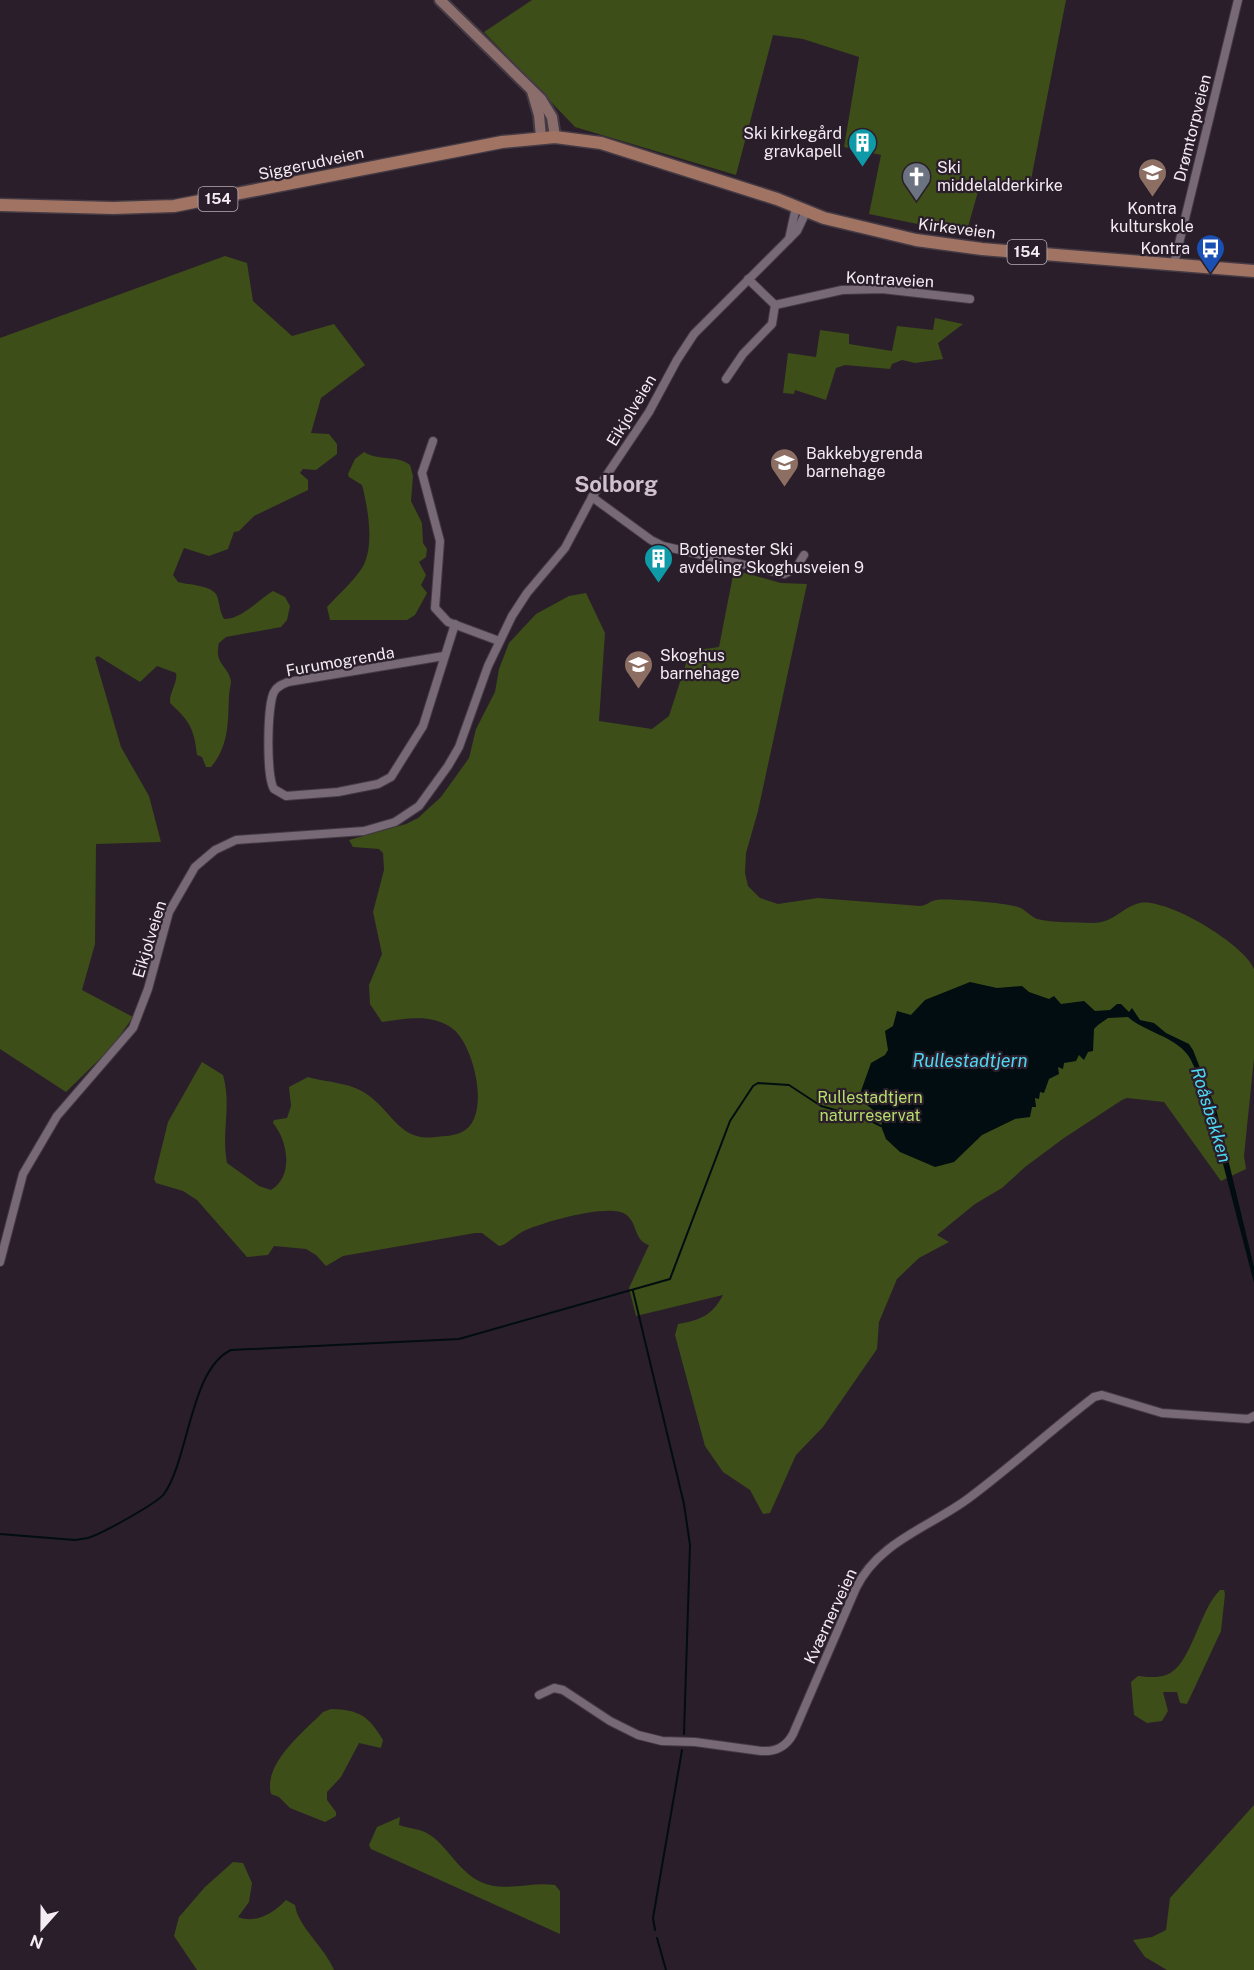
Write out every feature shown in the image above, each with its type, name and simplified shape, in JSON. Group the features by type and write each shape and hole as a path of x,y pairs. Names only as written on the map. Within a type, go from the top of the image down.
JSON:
{"main road":[{"path":"440,0 550,111 555,137"},
{"path":"532,91 539,115 541,137"},
{"name":"Kirkeveien","path":"555,137 580,139 615,147 800,210 873,231 950,245 1254,271"},
{"name":"Siggerudveien","path":"0,205 113,208 188,204 478,146 555,137"}],"street":[{"name":"Drømtorpveien","path":"1174,264 1238,0"},
{"name":"Eikjolveien","path":"0,1262 23,1174 57,1116 133,1028 148,989 169,912 195,867 215,850 236,840 379,828 410,814 425,799 459,747 499,641 527,594 565,548 592,497 649,412 673,366 694,334 797,231 800,210"},
{"path":"726,380 742,354 772,324 775,305 748,279"},
{"name":"Kontraveien","path":"775,305 842,290 882,289 970,299"},
{"path":"433,441 422,473 426,494 440,536 434,605 443,618 499,641"},
{"path":"592,497 651,540 669,547 784,574 796,568 804,555"},
{"name":"Furumogrenda","path":"444,656 288,681 277,688 271,701 268,771 274,789 286,796 338,792 387,780 423,726 455,624"},
{"name":"Kværnerveien","path":"539,1695 554,1688 562,1690 618,1726 647,1738 761,1751 776,1750 784,1745 793,1734 856,1588 869,1565 898,1541 969,1498 1094,1397 1102,1395 1162,1413 1248,1419 1254,1416"}],"green space":[{"path":"532,0 1066,0 1029,190 981,181 966,234 869,214 881,155 844,147 859,57 803,39 773,35 736,175 575,127 484,32"},
{"path":"225,256 247,263 253,301 292,336 334,324 365,365 321,398 311,433 329,434 337,444 337,454 316,470 303,469 300,473 308,480 308,490 254,516 239,531 234,532 228,549 209,556 184,548 173,575 178,582 215,592 224,619 243,613 273,591 285,597 290,606 287,620 281,627 226,637 219,643 218,656 231,683 228,724 224,742 211,767 206,767 202,757 197,755 190,725 170,703 176,673 157,666 140,682 98,656 95,658 121,747 149,796 161,842 96,844 95,944 82,990 133,1017 112,1047 66,1092 0,1049 0,338"},
{"path":"935,318 963,324 938,343 943,359 915,363 902,360 892,364 890,369 845,365 836,368 826,400 795,390 794,394 783,393 788,353 816,357 820,330 849,334 849,344 892,351 897,326 933,330"},
{"path":"364,452 405,462 410,465 413,476 411,501 422,523 423,543 427,549 426,557 419,562 426,575 421,585 427,593 415,615 407,620 330,620 327,607 350,583 366,559 369,539 368,516 362,485 348,474 355,459"},
{"name":"Rullestadtjern naturreservat","path":"734,570 781,583 807,584 758,811 746,853 745,873 748,886 760,898 778,904 818,898 920,906 936,900 965,900 1018,907 1037,919 1091,923 1105,921 1140,903 1152,903 1185,915 1221,936 1236,947 1254,969 1254,1058 1244,1156 1246,1169 1221,1181 1164,1102 1127,1098 1064,1138 1025,1167 1002,1188 975,1204 937,1235 949,1242 919,1258 897,1279 879,1322 877,1349 823,1427 796,1455 770,1513 763,1514 750,1490 723,1472 705,1446 675,1335 678,1324 705,1316 723,1295 636,1316 629,1288 649,1245 640,1239 629,1217 625,1214 617,1211 590,1212 558,1219 522,1232 499,1246 482,1233 475,1233 343,1256 326,1266 316,1255 306,1249 274,1246 268,1255 247,1257 197,1200 183,1191 156,1183 154,1179 168,1122 202,1062 223,1075 226,1087 225,1151 227,1163 259,1186 271,1190 278,1184 286,1167 285,1148 273,1123 274,1120 287,1118 291,1106 289,1087 308,1077 345,1085 365,1093 404,1130 413,1135 435,1137 453,1135 462,1132 471,1124 476,1112 477,1081 461,1037 445,1024 428,1019 382,1022 370,1004 369,985 382,954 373,912 384,870 383,853 379,849 353,847 349,840 406,824 418,818 441,797 469,758 476,729 495,692 499,669 509,643 536,614 569,596 586,593 605,633 599,721 652,729 669,716 690,651 719,647"},
{"path":"1220,1590 1224,1590 1225,1594 1221,1631 1187,1704 1180,1703 1177,1692 1163,1692 1168,1711 1162,1721 1147,1723 1134,1715 1131,1682 1138,1676 1160,1677 1175,1670 1189,1650 1206,1611"},
{"path":"331,1709 362,1715 383,1740 381,1748 359,1743 341,1777 327,1792 327,1800 336,1812 336,1816 325,1822 290,1808 279,1797 271,1794 270,1782 273,1771 287,1749 323,1712"},
{"path":"1254,1805 1254,1970 1167,1970 1145,1957 1133,1940 1152,1937 1166,1930 1170,1898"},
{"path":"400,1817 399,1825 430,1835 466,1872 481,1882 498,1887 555,1885 560,1891 560,1934 371,1849 369,1845 377,1827"},
{"path":"233,1862 243,1863 252,1883 249,1902 238,1917 251,1919 264,1916 286,1900 295,1905 301,1921 334,1970 197,1970 174,1936 179,1917 205,1887"}],"water":[{"name":"Rullestadtjern","path":"970,982 997,988 1022,986 1029,992 1049,999 1054,996 1061,1004 1084,1001 1095,1011 1110,1010 1117,1004 1121,1004 1129,1012 1132,1008 1140,1020 1154,1023 1166,1033 1189,1044 1216,1109 1254,1267 1254,1283 1203,1087 1193,1065 1181,1048 1128,1017 1108,1018 1094,1029 1093,1051 1088,1052 1084,1060 1079,1055 1076,1061 1064,1063 1063,1069 1058,1067 1059,1074 1049,1079 1044,1093 1040,1092 1039,1099 1035,1098 1036,1107 1032,1107 1030,1117 1015,1119 982,1135 954,1162 935,1167 900,1152 886,1139 881,1126 883,1119 865,1103 861,1091 871,1063 885,1055 888,1050 885,1031 893,1026 897,1011 911,1015 925,1000"}],"waterway":[{"path":"0,1534 75,1540 88,1538 159,1499 172,1479 198,1395 207,1376 217,1360 231,1350 459,1339 670,1279 730,1121 753,1086 758,1083 789,1085 821,1106 849,1114 858,1120 867,1119 881,1126"},
{"path":"633,1291 684,1504 690,1545 684,1734"},
{"path":"655,1930 653,1918 682,1750"},
{"path":"657,1938 666,1970"}],"place":[{"name":"Ski kirkegård gravkapell","path":"863,168"},
{"name":"Kontra kulturskole","path":"1152,198"},
{"name":"Ski middelalderkirke","path":"916,202"},
{"name":"Kontra","path":"1211,274"},
{"name":"Bakkebygrenda barnehage","path":"785,488"},
{"name":"Botjenester Ski avdeling Skoghusveien 9","path":"658,584"},
{"name":"Skoghus barnehage","path":"639,690"}],"district":[{"name":"Solborg","path":"616,484"}],"water label":[{"name":"Roåsbekken","path":"1211,1115"}]}
